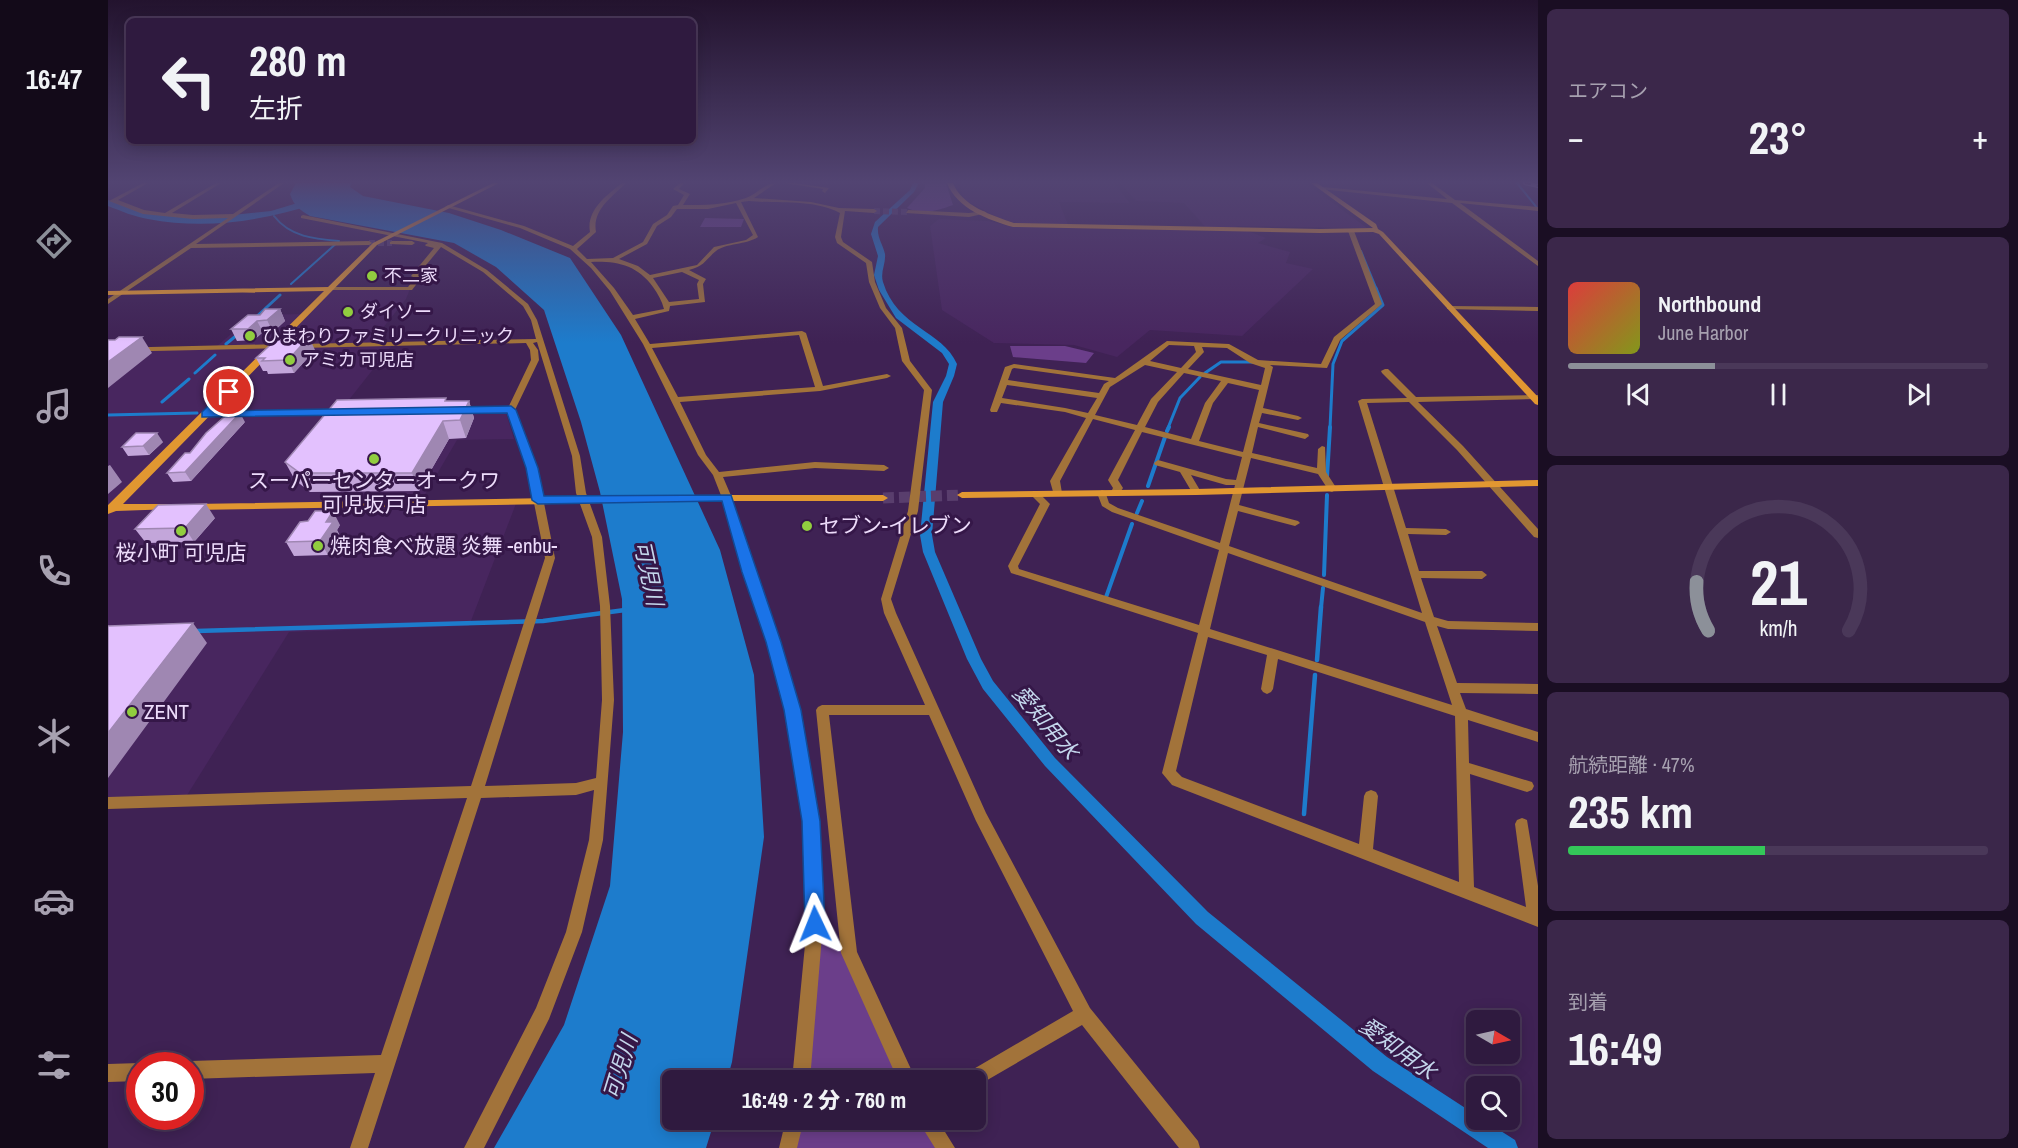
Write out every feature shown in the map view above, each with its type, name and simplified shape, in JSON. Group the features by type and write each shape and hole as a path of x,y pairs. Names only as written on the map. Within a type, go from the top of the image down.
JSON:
{"street":[{"path":"108,302 202,237"},
{"path":"385,237 434,244 471,261 526,305 534,320 566,420 576,456 581,493 597,537 605,614 608,700 602,782 596,840 574,932 543,1013 484,1130 472,1148"},
{"path":"544,237 574,248 589,260 631,318 647,346 702,455 717,475 727,498 748,572 774,642 792,710 811,821 815,924 802,1070"},
{"path":"574,248 590,237"},
{"path":"589,260 615,258 645,243 649,237"},
{"path":"650,277 699,266 716,248 737,245 756,237"},
{"path":"838,237 840,243 869,262 872,282 883,308 898,328 906,361 928,390 913,511 886,599 890,613 981,817 1084,1014 1191,1148"},
{"path":"1253,361 1324,366 1337,339 1379,304 1353,237"},
{"path":"1384,237 1536,399"},
{"path":"1501,237 1538,264"},
{"path":"110,510 375,244 391,238"},
{"path":"189,246 369,243"},
{"path":"406,285 438,247 434,244"},
{"path":"615,258 640,268 650,277 667,304 667,310 663,312 631,318"},
{"path":"108,293 410,289 422,273 418,270"},
{"path":"667,304 703,301 700,284 703,279 684,270"},
{"path":"1449,308 1538,309"},
{"path":"647,346 801,333 820,389"},
{"path":"108,350 540,341"},
{"path":"359,1148 476,793 550,558 532,468 511,410 535,360 534,350 529,342"},
{"path":"1057,493 1055,481 1107,386 1144,362 1167,343 1229,346 1253,361 1269,367 1169,773 1177,781 1536,919 1522,824"},
{"path":"1116,492 1118,488 1113,480 1138,428 1154,401 1200,352 1197,344"},
{"path":"1144,362 1263,388"},
{"path":"994,410 1009,367 1018,366 1116,380"},
{"path":"1385,371 1460,448 1538,535"},
{"path":"674,400 820,389 887,376"},
{"path":"1194,442 1209,403 1226,380"},
{"path":"1004,382 1101,396"},
{"path":"1467,892 1461,713 1414,574 1362,400 1536,399"},
{"path":"998,400 1091,416 1320,472"},
{"path":"451,411 511,410"},
{"path":"1258,410 1298,418"},
{"path":"206,415 343,412"},
{"path":"1255,424 1305,436"},
{"path":"1322,449 1320,472 1332,489"},
{"path":"1158,464 1239,486"},
{"path":"717,475 815,465 884,468"},
{"path":"1184,471 1196,492"},
{"path":"963,495 1196,492 1239,486 1332,489 1538,483"},
{"path":"1102,493 1105,504 1115,510 1430,620 1448,625 1538,627"},
{"path":"1035,494 1045,504 1013,566 1014,571 1204,633 1538,736"},
{"path":"110,510 538,500 884,498"},
{"path":"1234,507 1295,523"},
{"path":"1401,531 1446,532"},
{"path":"1414,574 1482,575"},
{"path":"1267,689 1273,654"},
{"path":"1453,688 1538,689"},
{"path":"902,1070 849,953 822,710 933,710"},
{"path":"1464,767 1527,786"},
{"path":"108,803 576,789 602,782"},
{"path":"1365,852 1371,796"},
{"path":"986,1071 1084,1014"},
{"path":"204,1070 387,1064"},
{"path":"108,1072 126,1072"},
{"path":"788,1148 792,1130"},
{"path":"934,1130 946,1148"}],"shaded area":[{"path":"932,237 1262,237 1266,238 1258,243 1290,252 1286,263 1313,269 1242,336 1150,330 1117,357 1074,345 994,343 942,310"},
{"path":"329,289 410,289 406,299 370,344 393,344 337,415 506,413 514,439 457,440 420,503 517,501 469,626 289,632 184,800 108,803 108,350 216,347 253,315 307,314"},
{"path":"1010,346 1065,346 1094,353 1086,363 1013,357"},
{"path":"815,924 849,953 902,1070 802,1070"},
{"path":"792,1130 934,1130 946,1148 788,1148"}],"water":[{"name":"可児川","path":"420,237 517,237 570,258 621,335 720,550 754,675 764,837 732,1062 730,1070 662,1070 662,1130 712,1130 706,1148 494,1148 564,1025 610,886 623,732 622,599 600,492 581,422 544,310 496,267 454,243"}],"building":[{"path":"265,309 280,309 267,320 257,321 248,329 231,329 248,315 260,315"},
{"path":"119,337 142,337 108,362 108,340 115,340"},
{"path":"309,337 288,360 262,361 265,358 256,358 278,338"},
{"name":"スーパーセンターオークワ 可児坂戸店","path":"446,398 445,401 469,401 460,420 443,421 412,473 300,473 285,462 337,400"},
{"path":"232,410 240,413 185,472 167,473 185,453 190,453 206,433"},
{"path":"136,433 157,433 143,446 122,447"},
{"path":"206,504 185,528 135,529 158,505"},
{"path":"315,511 333,511 326,522 333,522 320,541 286,542 300,522 308,521"},
{"path":"193,623 108,733 108,626"}],"waterway":[{"path":"291,284 339,241 306,237"},
{"name":"愛知用水","path":"875,237 881,256 879,280 886,296 899,316 945,351 953,364 938,402 926,535 929,552 974,659 988,685 1050,762 1202,918 1380,1064 1507,1148"},
{"path":"1361,251 1377,290"},
{"path":"1330,428 1333,364 1342,341 1383,305 1376,288"},
{"path":"255,318 280,295"},
{"path":"226,344 237,335"},
{"path":"195,373 215,355"},
{"path":"1205,373 1221,362 1252,362"},
{"path":"1168,428 1180,398 1200,377"},
{"path":"162,402 189,379"},
{"path":"108,415 197,413"},
{"path":"1167,431 1169,427"},
{"path":"1327,477 1330,427"},
{"path":"1148,486 1165,437"},
{"path":"1324,575 1327,495"},
{"path":"1137,513 1142,501"},
{"path":"1105,600 1132,524"},
{"path":"1321,608 1323,588"},
{"path":"1317,660 1321,607"},
{"path":"196,631 543,621 625,610"},
{"path":"1304,814 1315,675"}],"tunnel":[{"path":"369,243 392,243"},
{"path":"883,498 962,495"}],"place":[{"name":"不二家","path":"372,276"},
{"name":"ダイソー","path":"348,312"},
{"name":"ひまわりファミリークリニック","path":"250,336"},
{"name":"アミカ 可児店","path":"290,360"},
{"name":"スーパーセンターオークワ 可児坂戸店","path":"374,459"},
{"name":"セブン-イレブン","path":"807,526"},
{"name":"桜小町 可児店","path":"181,531"},
{"name":"焼肉食べ放題 炎舞 ‐enbu‐","path":"318,546"},
{"name":"ZENT","path":"132,712"}],"route":[{"path":"229,392 206,415 511,410 532,468 538,500 727,498 748,572 774,642 792,710 811,821 815,924"}]}
